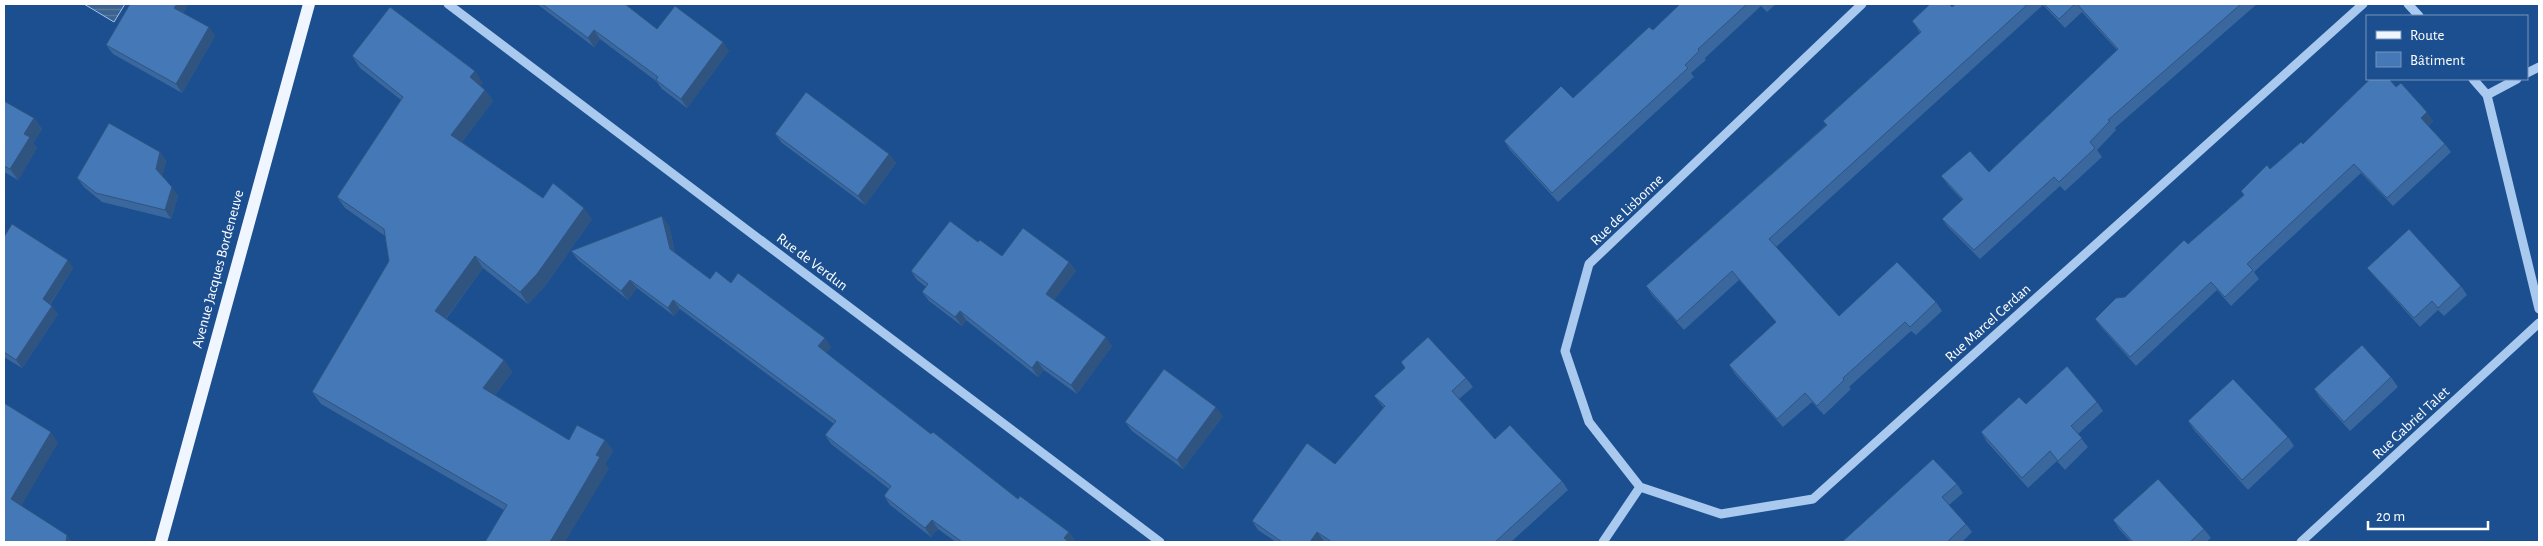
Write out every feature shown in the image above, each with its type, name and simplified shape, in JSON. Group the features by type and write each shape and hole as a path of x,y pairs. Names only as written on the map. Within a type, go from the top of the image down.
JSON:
{"main road":[{"name":"Avenue Jacques Bordeneuve","path":"161,542 309,4"}],"street":[{"name":"Rue de Verdun","path":"448,4 1160,542"},
{"name":"Rue de Lisbonne","path":"1640,487 1589,422 1565,351 1590,264 1862,4"},
{"name":"Rue Marcel Cerdan","path":"1640,487 1721,514 1813,499 2363,4"},
{"path":"2408,4 2418,15"},
{"path":"2474,80 2487,94 2539,309"},
{"path":"2487,94 2514,80"},
{"name":"Rue Gabriel Talet","path":"2301,542 2539,324"},
{"path":"1603,542 1640,487"}],"water":[{"path":"84,4 125,4 114,22"}],"building":[{"path":"130,4 177,4 174,8 209,27 176,84 106,45"},
{"path":"542,4 625,4 657,29 675,6 723,42 681,99 656,80 658,77 594,30 588,38"},
{"path":"1680,4 1747,4 1698,49 1699,51 1685,65 1688,68 1552,193 1504,141 1561,86 1573,98 1649,27 1653,30"},
{"path":"1930,4 1949,4 1952,7 1956,4 2028,4 1769,239 1839,316 1897,262 1936,302 1910,327 1905,322 1843,378 1844,380 1817,406 1805,393 1777,419 1729,365 1776,322 1732,271 1677,321 1646,286 1827,125 1823,121 1921,32 1912,21"},
{"path":"2044,4 2075,4 2059,19"},
{"path":"2077,4 2241,4 2108,120 2110,121 2090,142 2095,148 2059,182 2054,177 1974,250 1942,219 1963,199 1941,176 1970,151 1989,172 2118,49"},
{"path":"390,7 475,71 470,77 485,90 451,135 543,198 553,183 584,208 537,274 520,292 475,256 435,311 504,360 483,388 569,440 577,425 605,440 596,455 600,457 550,542 485,542 507,505 312,392 389,261 384,229 337,197 403,97 352,56"},
{"path":"2369,80 2390,80 2396,87 2401,83 2427,112 2421,118 2445,144 2387,198 2354,164 2247,264 2253,270 2225,297 2211,282 2130,357 2095,319 2116,298 2125,297 2184,240 2188,244 2244,195 2241,191 2267,165 2270,169 2301,142 2303,144"},
{"path":"806,92 889,154 858,196 775,134"},
{"path":"4,101 34,118 24,134 30,137 10,169 4,166"},
{"path":"109,123 160,152 156,169 172,187 165,210 96,193 77,178"},
{"path":"662,216 670,249 710,279 716,271 731,283 738,273 825,338 818,346 833,358 931,434 933,432 1018,499 1020,496 1069,532 1064,538 1069,542 962,542 932,520 925,528 884,496 891,486 825,435 836,421 673,300 668,308 630,280 621,291 571,251"},
{"path":"950,221 978,242 980,240 1002,256 1023,228 1069,262 1046,294 1106,337 1071,385 1037,361 1032,368 960,311 955,317 922,292 928,284 911,271"},
{"path":"12,224 68,260 43,299 52,306 16,360 4,352 4,237"},
{"path":"2409,229 2461,286 2438,308 2432,301 2414,318 2367,268"},
{"path":"1428,337 1466,378 1452,391 1495,439 1510,425 1562,481 1495,542 1332,542 1317,532 1310,542 1282,542 1252,521 1307,443 1335,464 1385,406 1374,396 1405,368 1401,362"},
{"path":"2362,345 2391,377 2344,422 2314,389"},
{"path":"2067,366 2097,402 2071,426 2082,438 2058,461 2050,451 2022,478 1981,432 2019,397 2026,404"},
{"path":"1164,369 1216,407 1177,460 1125,422"},
{"path":"2233,379 2288,437 2242,480 2188,421"},
{"path":"4,403 51,432 11,499 67,535 66,542 4,542"},
{"path":"1933,459 1957,484 1942,497 1966,524 1947,542 1842,542"},
{"path":"2158,479 2204,529 2190,542 2133,542 2113,520"}]}
